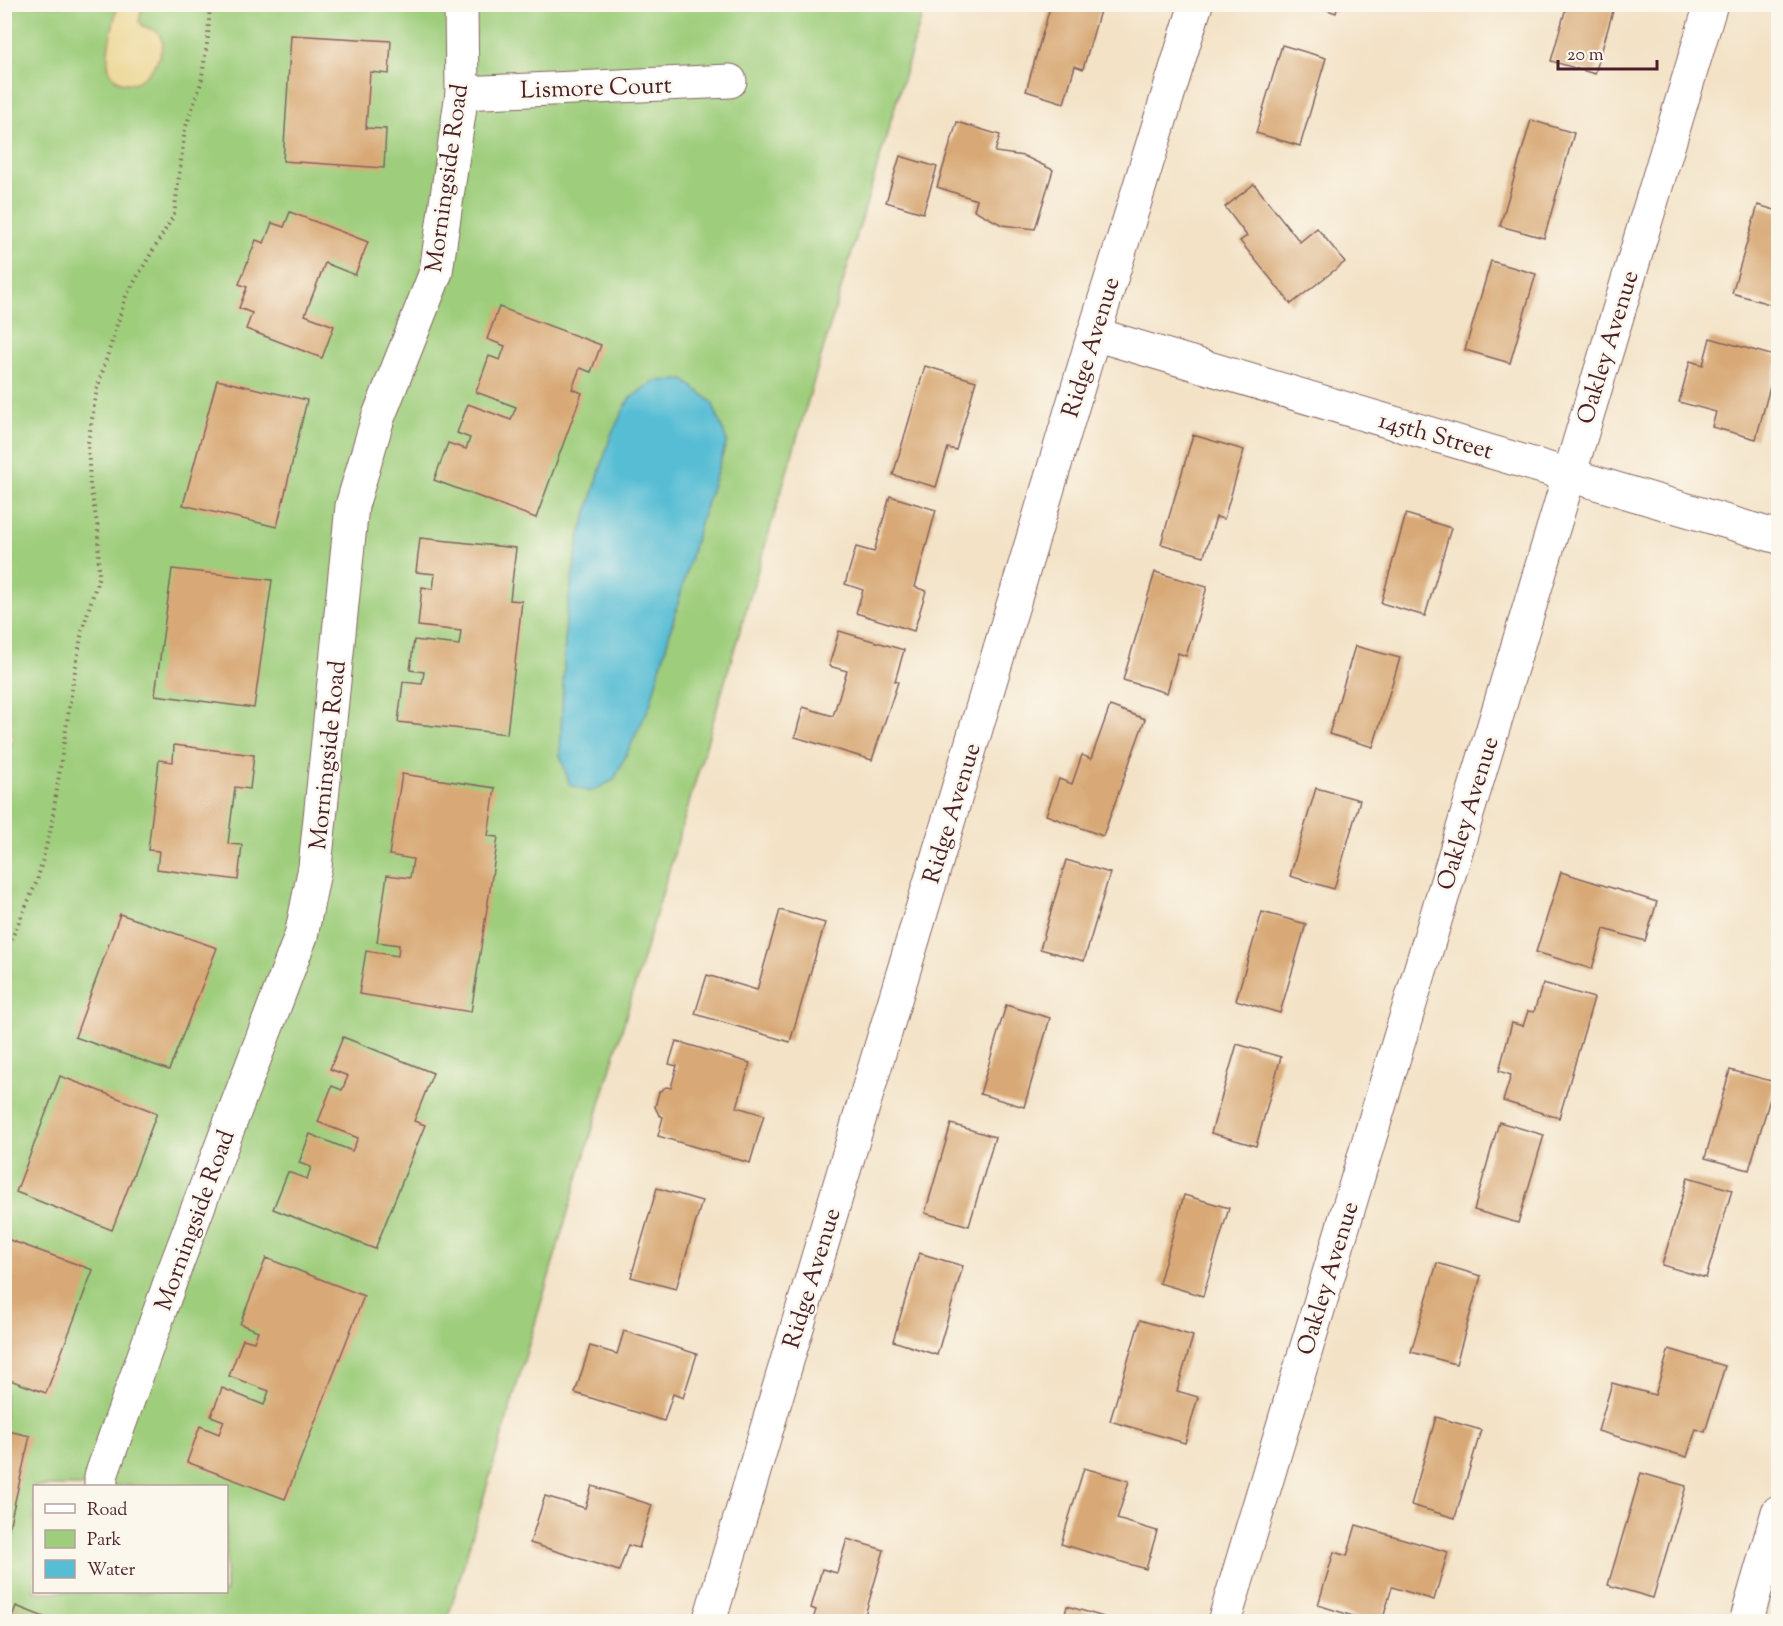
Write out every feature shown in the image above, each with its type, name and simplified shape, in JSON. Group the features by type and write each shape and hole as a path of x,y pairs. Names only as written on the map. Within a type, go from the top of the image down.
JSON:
{"street":[{"name":"Morningside Road","path":"101,1485 101,1476 174,1271 301,936 315,867 352,506 378,418 436,272 462,93 461,4"},
{"name":"Ridge Avenue","path":"708,1622 1094,334 1196,4"},
{"name":"Oakley Avenue","path":"1224,1622 1711,4"},
{"name":"Lismore Court","path":"462,93 730,81"},
{"name":"145th Street","path":"1094,334 1779,537"},
{"path":"1746,1622 1779,1512"}],"path":[{"path":"4,956 37,881 51,828 63,738 80,641 99,576 98,529 90,485 88,443 97,389 126,296 174,215 185,129 201,83 210,4"}],"green space":[{"path":"5,5 925,5 447,1621 5,1622"}],"sand":[{"path":"117,5 146,5 142,7 139,21 143,26 158,32 163,43 150,72 137,81 129,83 117,80 109,69 109,45"},
{"path":"5,724 9,726 13,736 10,747 5,750"}],"water":[{"path":"684,380 712,402 727,441 699,527 650,705 614,780 590,792 570,785 560,755 566,616 579,538 611,435 629,399 654,381"}],"building":[{"path":"1051,4 1102,4 1083,69 1075,66 1064,103 1026,91"},
{"path":"1311,4 1338,4 1336,13"},
{"path":"1567,4 1615,4 1595,74 1551,61"},
{"path":"291,35 391,41 389,74 370,72 366,128 386,129 384,168 283,161"},
{"path":"1282,45 1326,58 1300,146 1256,133"},
{"path":"1531,120 1574,133 1544,238 1500,226"},
{"path":"957,122 1000,135 995,152 1024,156 1053,170 1035,229 1002,225 974,210 977,200 937,187"},
{"path":"900,156 937,167 923,213 886,202"},
{"path":"1254,184 1300,242 1317,228 1345,262 1291,304 1240,241 1247,236 1225,207"},
{"path":"1758,205 1778,211 1776,306 1732,293"},
{"path":"290,212 368,242 355,275 325,263 305,315 334,326 322,358 246,329 252,313 239,308 247,287 239,284 256,240 264,243 272,223 284,227"},
{"path":"1491,261 1536,274 1510,363 1465,350"},
{"path":"499,307 601,345 591,372 580,368 572,389 582,393 536,518 434,480 448,443 466,449 470,438 457,433 468,404 511,420 516,407 476,392 489,356 500,360 505,346 487,339"},
{"path":"1710,338 1778,357 1756,439 1712,427 1716,412 1679,402 1690,361 1703,365"},
{"path":"925,366 976,381 956,450 948,448 936,487 893,475"},
{"path":"217,380 307,400 277,527 183,505"},
{"path":"1193,435 1244,450 1224,519 1216,517 1204,556 1161,544"},
{"path":"890,496 936,510 915,587 926,591 914,631 856,613 863,590 845,584 856,547 874,552"},
{"path":"1406,514 1451,528 1425,616 1381,603"},
{"path":"420,538 516,548 510,600 522,601 507,734 398,722 403,682 422,684 424,672 410,670 414,640 459,645 461,631 418,626 422,587 433,589 435,574 416,572"},
{"path":"172,569 272,580 254,708 155,695"},
{"path":"1155,572 1207,587 1186,656 1178,653 1167,693 1123,680"},
{"path":"839,631 904,650 895,681 898,682 872,760 795,737 803,707 833,716 847,671 829,666"},
{"path":"1355,646 1400,658 1373,747 1329,734"},
{"path":"1110,706 1145,719 1103,836 1046,815 1059,779 1072,784 1082,755 1091,759"},
{"path":"174,745 254,755 250,789 235,787 228,844 242,845 238,880 157,869 159,851 148,850 159,760 173,762"},
{"path":"402,774 495,788 488,836 498,837 471,1012 359,994 366,951 398,956 399,945 377,942 387,875 410,878 413,859 389,855"},
{"path":"1316,788 1360,800 1334,889 1290,876"},
{"path":"1066,860 1110,873 1084,961 1040,949"},
{"path":"1561,872 1657,902 1645,941 1604,929 1592,969 1536,952"},
{"path":"780,910 825,923 790,1042 695,1014 707,975 757,990"},
{"path":"1262,912 1306,924 1280,1013 1236,1000"},
{"path":"120,914 217,948 169,1070 75,1037"},
{"path":"1543,983 1594,998 1559,1118 1503,1101 1511,1075 1499,1071 1512,1023 1523,1026 1528,1011 1534,1012"},
{"path":"1006,1005 1050,1018 1024,1107 980,1094"},
{"path":"343,1037 433,1073 414,1121 425,1125 375,1249 273,1209 288,1172 307,1179 311,1167 299,1163 310,1134 352,1151 358,1138 318,1122 332,1086 342,1090 348,1076 330,1069"},
{"path":"676,1041 750,1063 737,1107 764,1115 750,1163 658,1136 663,1117 659,1115 655,1107 659,1092 666,1087 671,1088 677,1066 669,1064"},
{"path":"1237,1044 1281,1057 1256,1146 1211,1133"},
{"path":"1730,1070 1775,1082 1749,1170 1705,1158"},
{"path":"60,1076 157,1113 112,1230 16,1192"},
{"path":"1499,1122 1544,1135 1518,1223 1474,1210"},
{"path":"951,1124 995,1137 969,1226 925,1213"},
{"path":"1688,1177 1732,1190 1706,1278 1662,1265"},
{"path":"657,1188 702,1201 676,1289 631,1277"},
{"path":"1184,1195 1229,1208 1203,1296 1159,1283"},
{"path":"4,1238 93,1270 46,1393 4,1378"},
{"path":"919,1253 963,1266 937,1355 893,1341"},
{"path":"266,1258 364,1296 285,1499 187,1462 200,1426 219,1434 224,1421 211,1416 222,1388 264,1405 269,1391 229,1376 243,1339 254,1342 258,1331 240,1324"},
{"path":"1437,1263 1481,1276 1456,1364 1411,1352"},
{"path":"1140,1320 1193,1336 1177,1391 1198,1397 1185,1443 1110,1421"},
{"path":"624,1331 697,1354 683,1398 673,1394 664,1421 575,1393 590,1346 617,1354"},
{"path":"1669,1349 1725,1366 1705,1432 1696,1429 1687,1457 1598,1431 1612,1383 1655,1395"},
{"path":"1436,1417 1481,1430 1455,1518 1411,1505"},
{"path":"4,1430 30,1436 5,1545 4,1544"},
{"path":"1084,1468 1129,1481 1117,1519 1157,1531 1146,1569 1061,1544"},
{"path":"1641,1473 1686,1486 1653,1598 1608,1585"},
{"path":"592,1486 652,1505 639,1548 628,1545 619,1571 530,1543 545,1496 585,1508"},
{"path":"1356,1525 1448,1552 1434,1600 1392,1587 1382,1622 1372,1622 1318,1605 1334,1552 1347,1556"},
{"path":"847,1539 884,1550 863,1622 812,1622 816,1610 811,1608 822,1569 837,1573"},
{"path":"16,1606 54,1621 54,1622 10,1622"},
{"path":"1067,1606 1117,1621 1117,1622 1063,1622"}]}
